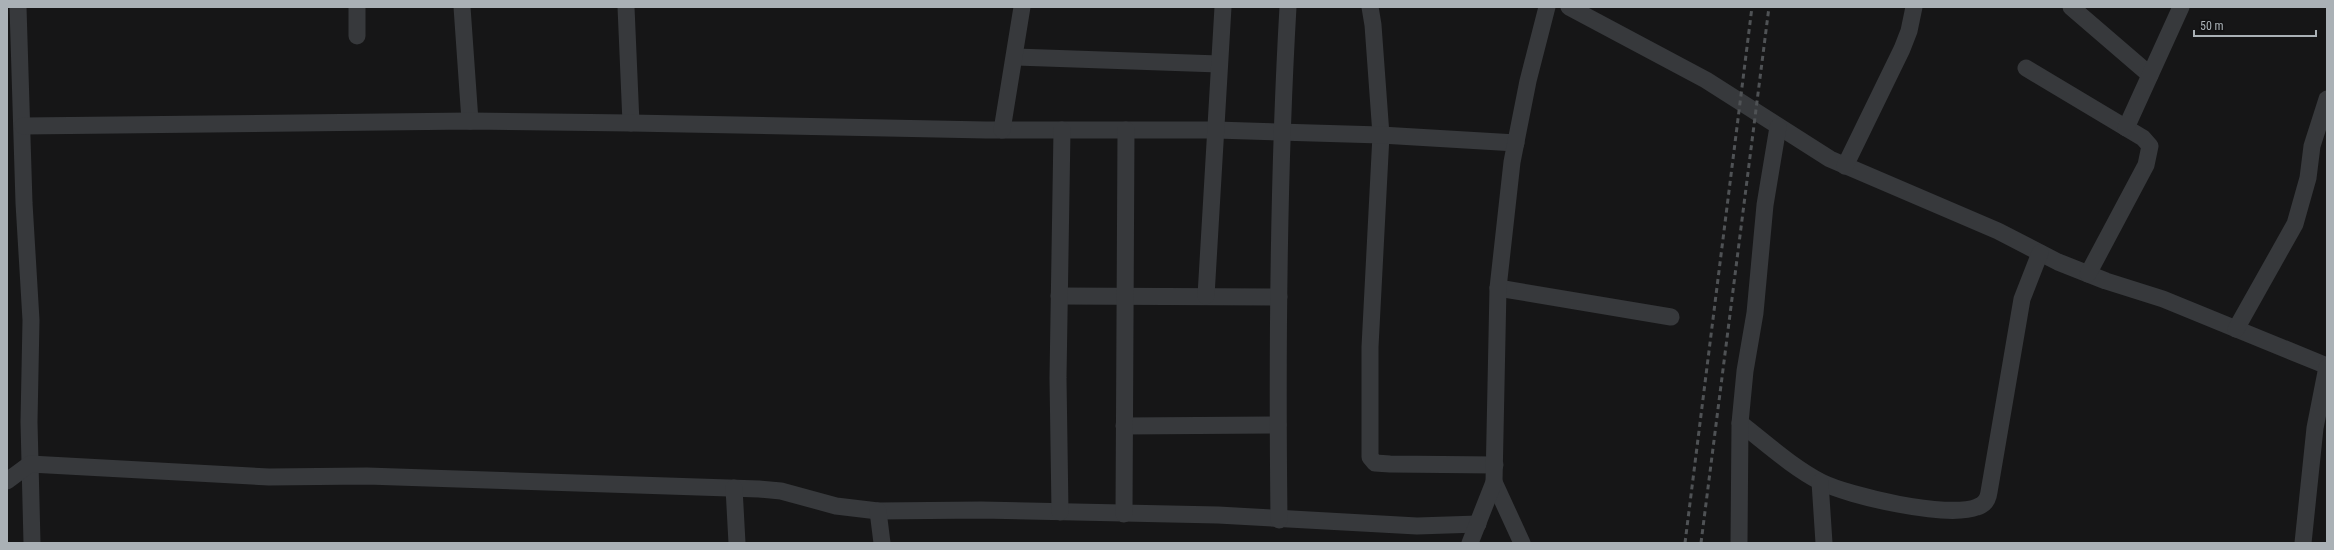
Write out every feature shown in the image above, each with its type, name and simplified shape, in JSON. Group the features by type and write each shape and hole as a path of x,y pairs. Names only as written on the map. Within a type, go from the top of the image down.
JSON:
{"street":[{"path":"18,7 13,36 23,126 24,203 31,320 30,464 32,543"},
{"path":"356,7 357,36"},
{"path":"462,7 470,121"},
{"path":"626,7 631,122"},
{"path":"1002,130 1022,7"},
{"path":"1206,296 1223,7"},
{"path":"1279,520 1278,297 1281,132 1288,7"},
{"path":"1370,7 1373,25 1381,135 1370,347 1370,457 1375,463 1390,464 1495,465"},
{"path":"1470,543 1494,482 1498,288 1516,142 1528,81 1547,7"},
{"path":"1569,7 1706,80 1778,128 1845,166 1998,231 2040,253 2088,274 2163,298 2236,330 2327,366 2315,428 2303,543"},
{"path":"1845,166 1902,49 1914,7"},
{"path":"2071,7 2150,75"},
{"path":"2126,128 2181,7"},
{"path":"1015,56 1219,64"},
{"path":"2026,68 2143,138 2150,146 2150,156 2088,274"},
{"path":"2236,330 2295,224 2306,185 2312,146 2327,99"},
{"path":"23,126 470,121 631,122 1002,130 1216,130 1381,135 1516,142"},
{"path":"1740,543 1740,423 1745,371 1755,313 1765,205 1778,128"},
{"path":"1060,512 1058,378 1062,130"},
{"path":"1124,514 1126,130"},
{"path":"1740,423 1791,463 1820,482 1836,489 1862,496 1926,507 1962,510 1978,507 1984,503 1990,492 2022,299 2040,253"},
{"path":"1498,288 1672,317"},
{"path":"1059,296 1125,295 1278,297"},
{"path":"1124,426 1278,425"},
{"path":"7,481 30,464 269,477 367,476 734,488 781,491 829,504 878,511 1218,515 1279,520 1417,526 1478,524"},
{"path":"1494,482 1522,543"},
{"path":"1820,482 1824,543"},
{"path":"734,488 737,543"},
{"path":"878,511 882,543"}],"railway":[{"path":"1685,543 1752,7"},
{"path":"1701,543 1769,7"}]}
